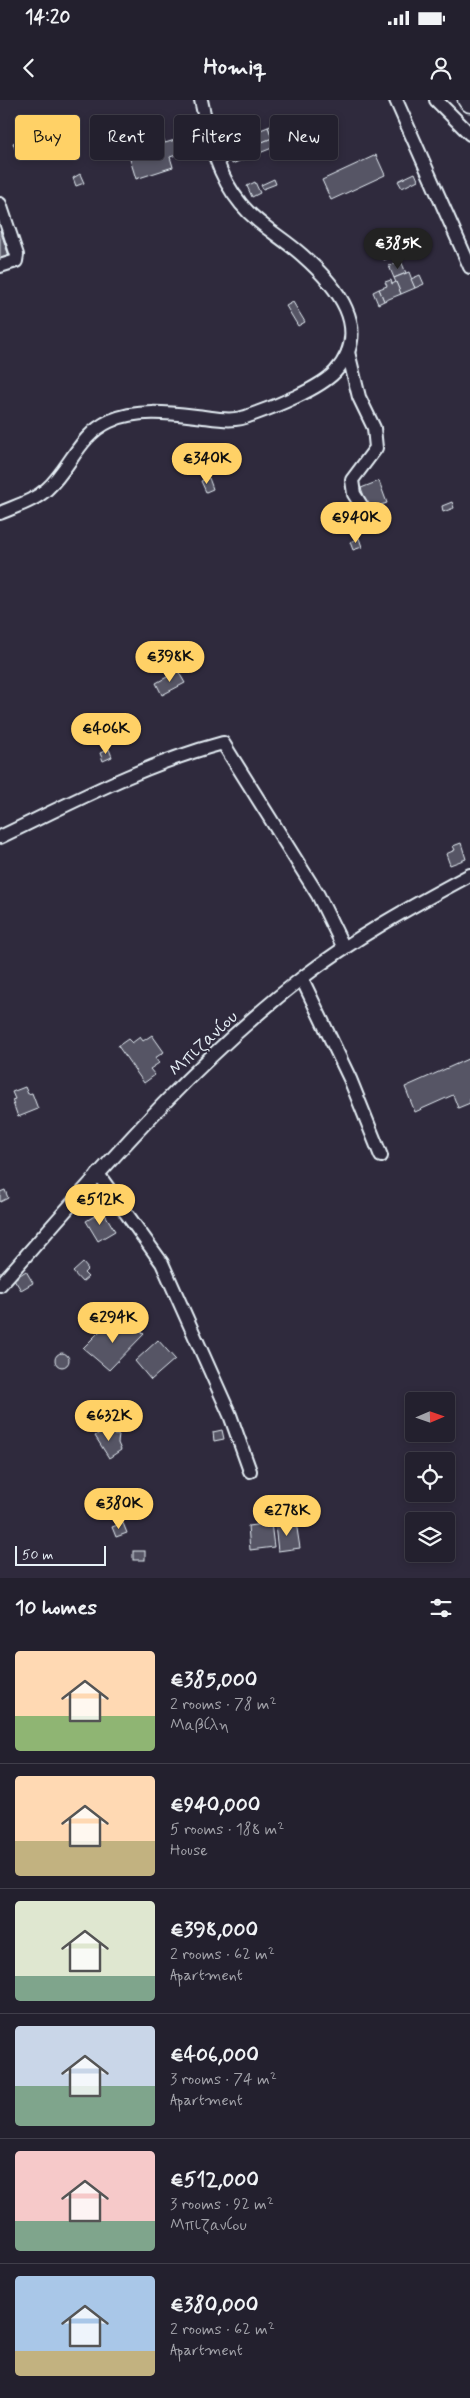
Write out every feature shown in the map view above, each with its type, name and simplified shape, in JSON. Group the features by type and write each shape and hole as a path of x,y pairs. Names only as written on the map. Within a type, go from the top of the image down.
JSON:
{"highway":[{"path":"466,100 470,103"}],"street":[{"path":"201,100 215,159 236,198 264,226 300,253 324,275 340,296 351,319 348,352 359,396 374,428 376,448 352,480 354,494 366,513"},
{"path":"396,100 470,267"},
{"path":"436,100 470,134"},
{"path":"0,204 17,254 16,261 0,266"},
{"path":"0,512 35,498 46,490 91,432 111,420 158,413 223,420 249,416 306,392 334,373 348,352"},
{"path":"0,837 86,794 174,759 223,743 318,895 344,948"},
{"name":"Μπιζανίου","path":"0,1285 98,1174 215,1053 302,979 344,948 470,875"},
{"path":"302,979 350,1079 381,1156"},
{"path":"98,1174 162,1263 230,1415 250,1471"}],"building":[{"path":"268,127 270,139 260,143 260,130"},
{"path":"270,139 270,149 260,153 260,143"},
{"path":"164,140 165,143 174,140 174,156 170,157 173,167 136,179 130,160 164,160"},
{"path":"376,155 385,175 331,200 322,180"},
{"path":"231,160 242,160 232,164"},
{"path":"415,173 418,180 402,188 398,181"},
{"path":"80,174 84,183 76,186 73,178"},
{"path":"274,179 276,184 263,189 261,185"},
{"path":"255,182 260,193 252,197 247,186"},
{"path":"0,230 10,259 0,263"},
{"path":"393,246 396,255 384,260 381,251"},
{"path":"401,261 406,273 394,278 389,266"},
{"path":"409,272 415,288 401,294 394,278"},
{"path":"420,275 424,284 415,288 411,279"},
{"path":"391,280 392,284 396,282 401,294 384,301 379,289 387,286 385,282"},
{"path":"379,289 384,301 378,304 373,292"},
{"path":"293,302 305,322 298,326 286,306"},
{"path":"209,478 213,489 206,492 201,481"},
{"path":"379,481 387,503 369,509 361,488"},
{"path":"452,502 454,508 443,512 442,506"},
{"path":"359,538 362,547 353,550 350,542"},
{"path":"167,648 171,655 160,661 156,653"},
{"path":"178,671 185,683 162,695 156,683"},
{"path":"109,749 112,757 103,761 100,753"},
{"path":"461,843 466,859 450,865 446,854 455,850 453,846"},
{"path":"152,1035 164,1052 155,1058 159,1063 150,1069 155,1075 144,1083 118,1046 128,1039 132,1043 140,1037 143,1041"},
{"path":"470,1058 470,1103 458,1108 453,1095 415,1112 405,1087"},
{"path":"25,1087 28,1094 32,1093 38,1109 18,1117 12,1100 15,1099 12,1092"},
{"path":"5,1190 8,1198 0,1202 0,1192"},
{"path":"103,1211 115,1231 98,1241 86,1221"},
{"path":"83,1263 88,1269 84,1273 88,1277 82,1282 73,1272"},
{"path":"26,1271 33,1283 21,1290 14,1279"},
{"path":"130,1321 144,1334 109,1370 83,1348 103,1328 113,1326 122,1329"},
{"path":"158,1340 175,1359 151,1380 135,1361"},
{"path":"59,1353 65,1353 69,1360 65,1367 59,1367 55,1363 55,1357"},
{"path":"105,1429 113,1430 114,1435 119,1435 118,1443 121,1450 109,1458 95,1436"},
{"path":"222,1430 224,1439 214,1441 213,1432"},
{"path":"296,1522 300,1548 278,1551 275,1525"},
{"path":"123,1523 127,1533 116,1537 112,1527"},
{"path":"271,1523 274,1547 250,1550 248,1526"},
{"path":"133,1551 145,1551 145,1560 133,1560"}]}
